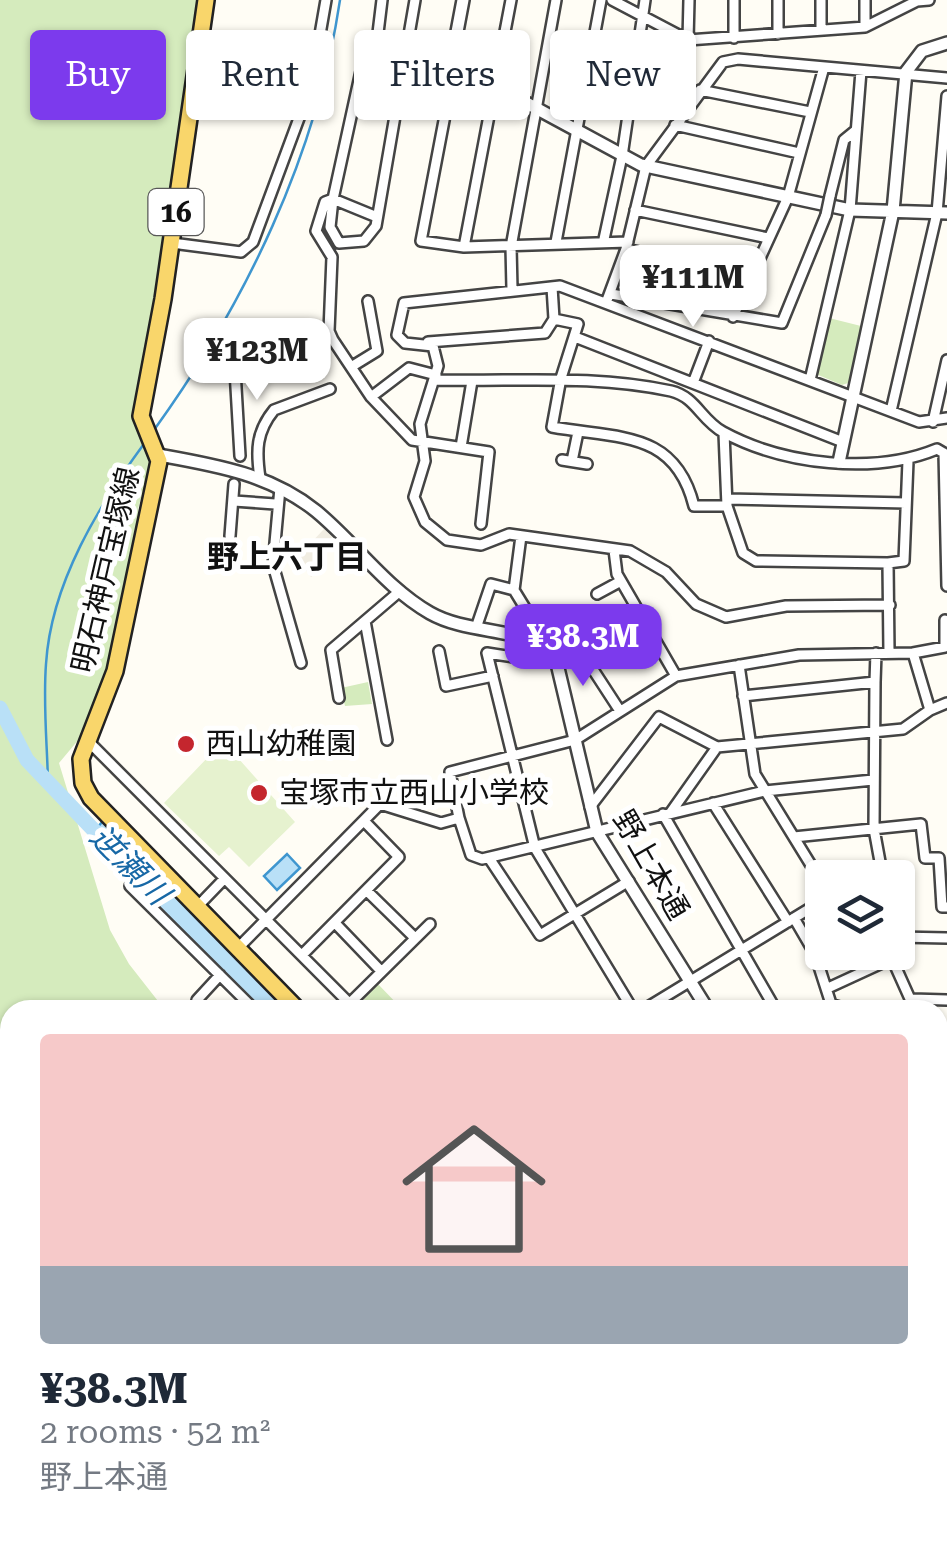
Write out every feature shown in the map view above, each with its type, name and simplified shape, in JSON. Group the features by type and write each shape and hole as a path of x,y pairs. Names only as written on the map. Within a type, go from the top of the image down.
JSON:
{"main road":[{"name":"明石神戸宝塚線","path":"206,0 144,422 156,448 118,658 80,769 91,798 288,1000"}],"street":[{"path":"172,242 242,252 253,242 312,86 326,0"},
{"path":"378,30 382,0"},
{"path":"409,30 415,0"},
{"path":"459,30 463,0"},
{"path":"505,30 510,0"},
{"path":"512,289 511,247 556,0"},
{"path":"556,242 601,0"},
{"path":"612,0 669,30"},
{"path":"604,239 622,156 644,0"},
{"path":"688,30 689,0"},
{"path":"734,0 734,38"},
{"path":"778,0 778,34"},
{"path":"821,0 821,30"},
{"path":"864,28 865,0"},
{"path":"696,40 864,28 916,1 929,0"},
{"path":"838,462 893,212 906,75 922,51 947,44"},
{"path":"608,298 627,245 646,166 719,65 732,59 947,78"},
{"path":"733,317 788,197 824,67"},
{"path":"810,380 850,210 860,71"},
{"path":"700,90 810,112"},
{"path":"892,411 942,213 947,96"},
{"path":"354,106 330,228 339,243 364,241 375,230 393,120"},
{"path":"530,106 646,166 850,210 942,213"},
{"path":"444,120 421,241 464,247 511,247 604,239 750,276"},
{"path":"464,247 489,120"},
{"path":"674,125 799,154"},
{"path":"552,286 554,319 546,334 405,343 396,335 404,303 496,296 512,289 552,286 782,323 826,216 844,140 856,131"},
{"path":"377,216 334,199 325,202 316,232 332,258 329,331 371,397 412,440 489,452 481,524"},
{"path":"635,210 768,238"},
{"path":"608,298 892,411 933,422 947,418"},
{"path":"351,367 377,351 368,302"},
{"path":"554,319 576,321 575,337 560,378 552,427 660,449 686,476 694,506 727,502 906,503"},
{"path":"575,337 843,442"},
{"path":"692,384 709,341"},
{"path":"424,342 437,356 436,378 420,424 425,461 414,497 418,512 435,532 471,546 500,536 520,536 645,557 712,614 745,616 805,604 890,606"},
{"path":"234,352 240,456"},
{"path":"933,422 947,360"},
{"path":"371,397 409,368 436,378 472,381 602,379 688,396 724,433 788,454 874,466 908,461 937,450 945,454 947,586"},
{"path":"462,447 472,381"},
{"path":"260,478 257,437 274,410 330,388"},
{"path":"578,432 567,460 587,464"},
{"path":"724,433 727,502 742,553 756,561 904,560 908,461"},
{"path":"240,438 257,437"},
{"path":"156,448 260,478 280,488 318,513 400,591 435,616 554,651 568,646 584,652 620,711"},
{"path":"230,536 234,484"},
{"path":"280,488 273,565 301,663"},
{"path":"234,502 276,504"},
{"path":"520,536 514,590 541,634 520,658 487,654 492,676 535,848 627,1000"},
{"path":"614,550 621,581 676,676"},
{"path":"888,563 889,653"},
{"path":"597,594 621,581"},
{"path":"476,628 491,584 514,590"},
{"path":"339,698 330,650 400,591"},
{"path":"873,780 765,791 489,858 471,854 450,772 576,740 676,676 799,654 913,653 944,647 944,620"},
{"path":"365,621 387,740"},
{"path":"439,651 446,686 492,676"},
{"name":"野上本通","path":"554,651 597,832 702,1000"},
{"path":"876,653 873,780 874,829 880,860"},
{"path":"913,653 930,710"},
{"path":"739,665 755,774 808,860"},
{"path":"742,696 875,682"},
{"path":"590,807 660,717 717,747 902,729 930,710 947,704"},
{"path":"88,741 346,1000"},
{"path":"667,813 717,747"},
{"path":"713,803 791,920 831,1000"},
{"path":"238,948 380,804 441,823 459,818"},
{"path":"667,813 771,1000"},
{"path":"302,955 399,857 365,822"},
{"path":"794,837 921,824 925,858 939,858 942,907 947,907"},
{"path":"489,858 540,935 629,881"},
{"path":"197,906 224,879"},
{"path":"130,886 245,1000"},
{"path":"367,891 415,938"},
{"path":"659,1000 805,911"},
{"path":"335,922 382,971"},
{"path":"359,1000 430,924"},
{"path":"915,937 947,938"},
{"path":"828,988 863,970"},
{"path":"897,970 911,1000"},
{"path":"197,1000 220,975"}],"green space":[{"path":"0,0 201,0 196,30 186,30 186,97 136,419 151,462 138,509 140,526 115,652 90,726 59,763 110,930 129,964 157,1000 0,1000"},
{"path":"829,318 861,326 851,382 842,385 816,374"},
{"path":"368,682 372,704 345,706 341,688"},
{"path":"211,754 238,758 295,822 249,867 229,847 219,856 164,803"},
{"path":"376,982 393,1000 363,1000"}],"shaded area":[{"path":"324,529 332,537 317,553 327,563 311,577 297,558"}],"water":[{"path":"103,821 281,1000 250,1000 88,838"},
{"path":"287,854 300,868 277,890 264,876"}],"waterway":[{"path":"154,430 218,331 272,226 314,115 340,0"},
{"path":"48,781 45,679 57,604 95,518 146,441"},
{"name":"逆瀬川","path":"0,708 27,760 107,844"}],"place":[{"name":"西山幼稚園","path":"186,744"},
{"name":"宝塚市立西山小学校","path":"259,793"}],"district":[{"name":"野上六丁目","path":"287,557"}]}
